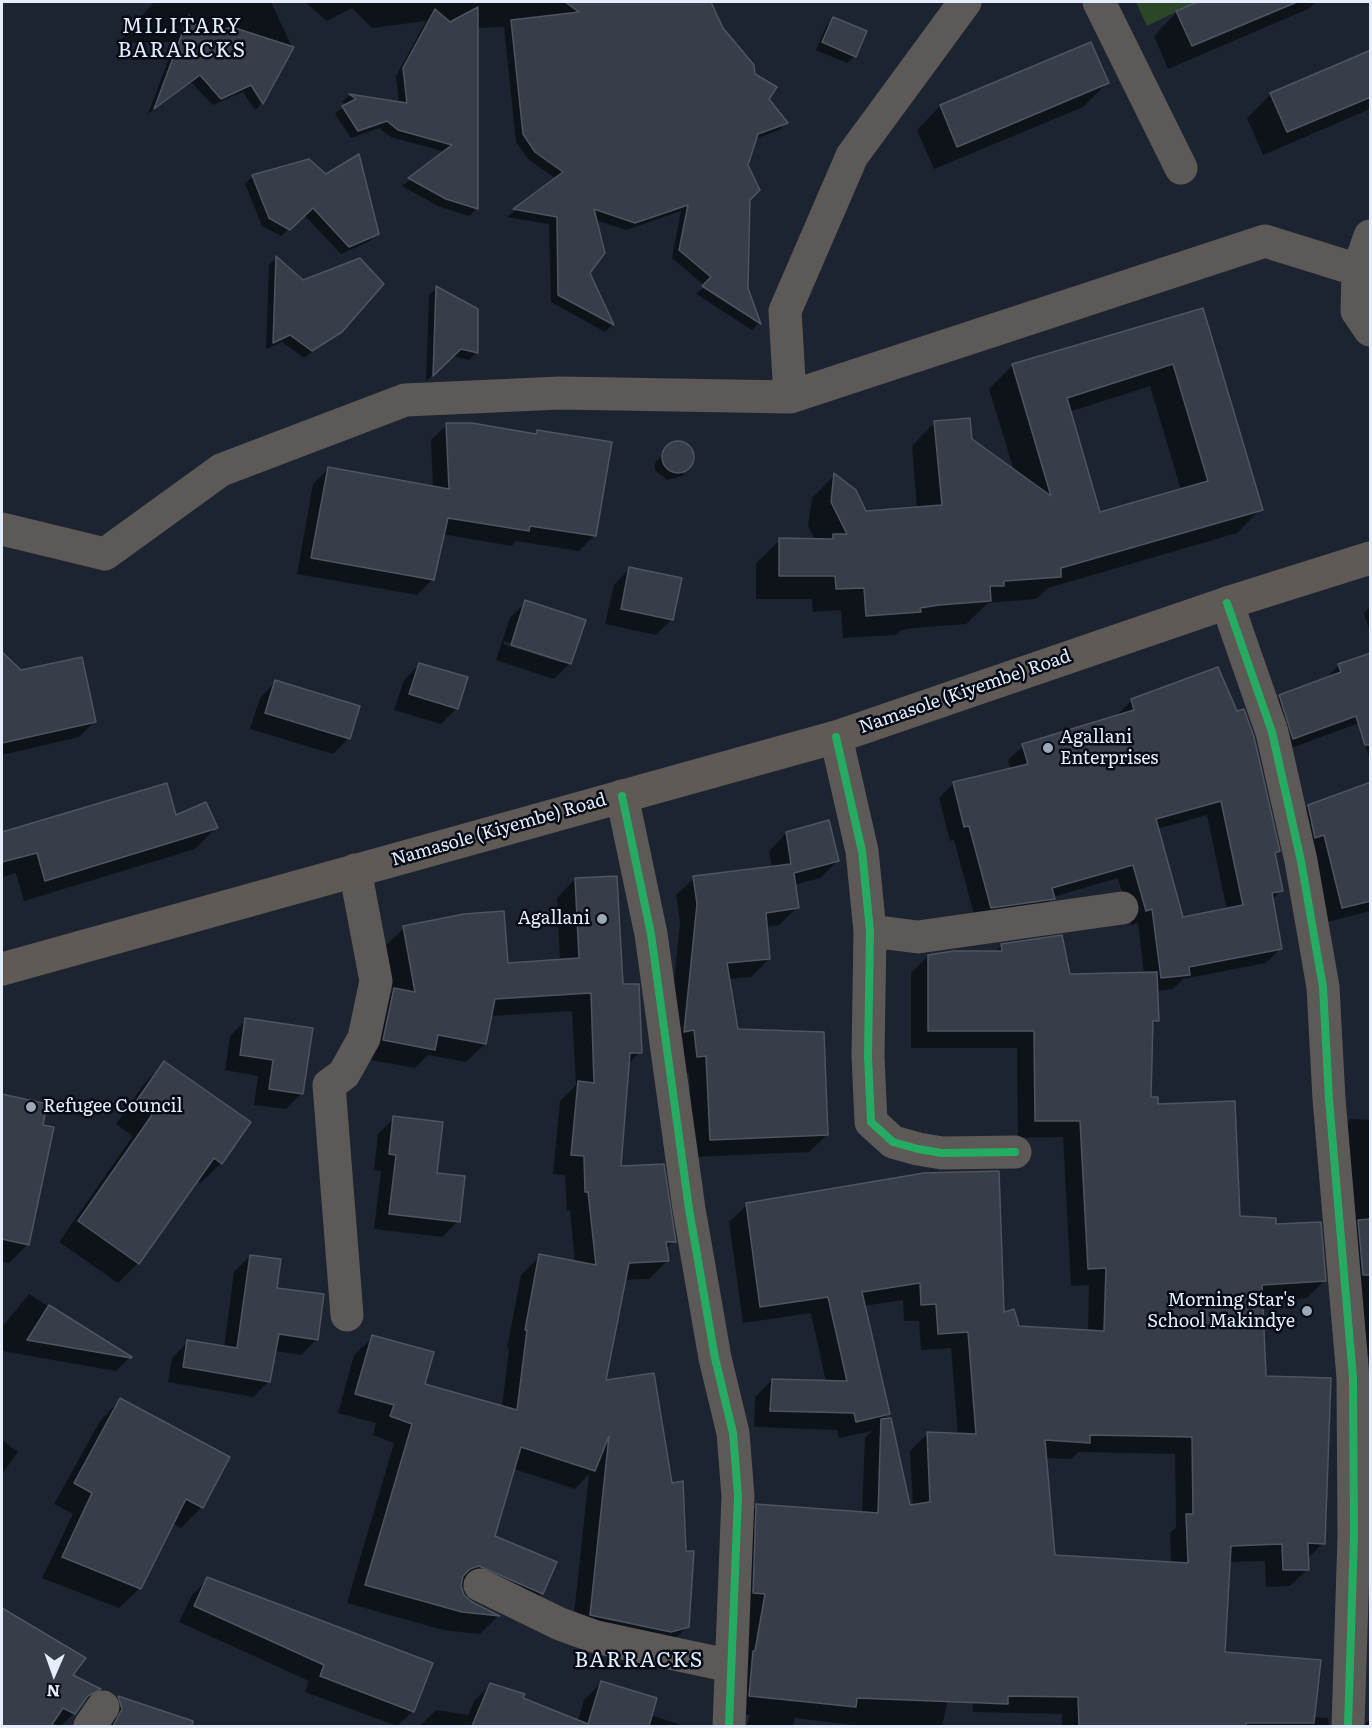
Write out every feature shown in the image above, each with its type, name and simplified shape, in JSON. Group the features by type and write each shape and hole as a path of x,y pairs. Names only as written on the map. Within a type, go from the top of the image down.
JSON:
{"main road":[{"name":"Namasole (Kiyembe) Road","path":"2,969 836,737 1227,603 1371,558"}],"street":[{"path":"790,397 785,310 852,156 965,2"},
{"path":"1099,2 1181,168"},
{"path":"1371,236 1358,270 1357,311 1371,330"},
{"path":"2,529 105,554 221,470 405,400 560,393 790,397 1265,241 1358,270"},
{"path":"1227,603 1272,732 1301,861 1323,987 1329,1099 1353,1378 1362,1535 1360,1640 1348,1726"},
{"path":"836,737 862,851 870,931 868,1066 871,1122 893,1142 918,1149 942,1153 1015,1152"},
{"path":"622,796 651,934 688,1209 715,1358 733,1432 738,1496 729,1726"},
{"path":"346,1315 329,1085 344,1074 364,1038 376,981 355,870"},
{"path":"870,931 918,937 1122,908"},
{"path":"480,1585 560,1624 596,1637 731,1666"}],"green space":[{"path":"1136,2 1196,2 1147,26"}],"building":[{"path":"565,2 711,2 723,28 754,65 755,74 777,87 769,99 788,123 758,134 748,165 760,190 750,200 748,288 761,324 702,286 711,277 679,250 688,205 635,223 594,209 605,253 590,273 614,325 558,295 557,217 513,209 563,172 535,152 523,134 511,20 579,12"},
{"path":"1198,2 1297,2 1192,46 1176,11"},
{"path":"478,7 478,209 446,199 408,178 452,145 398,130 387,121 358,131 342,106 356,99 349,94 407,103 403,68 435,9 450,22"},
{"path":"189,15 204,34 232,27 294,47 263,104 251,85 221,99 200,75 154,109"},
{"path":"833,17 867,31 856,57 822,42"},
{"path":"1091,42 1109,83 957,147 940,105"},
{"path":"1371,50 1371,97 1287,132 1270,93"},
{"path":"359,154 379,234 349,247 313,208 290,230 269,218 252,175 309,159 326,174"},
{"path":"276,256 303,280 360,258 384,284 342,332 312,351 290,335 273,343"},
{"path":"436,286 478,309 478,353 461,349 433,376"},
{"path":"1203,308 1263,510 1061,568 1061,577 1004,581 1004,586 990,586 991,601 920,608 921,612 866,616 864,588 836,589 835,576 779,576 779,538 833,539 833,534 847,534 831,502 834,473 856,490 866,511 942,505 934,421 970,418 972,439 1051,496 1012,364","holes":["1173,364 1208,481 1100,512 1067,398"]},
{"path":"446,423 472,423 536,434 537,430 612,442 596,536 530,526 529,531 448,518 434,580 311,558 328,467 449,489"},
{"path":"678,441 689,446 694,457 689,468 678,473 667,468 662,457 667,446"},
{"path":"629,567 682,578 673,620 621,609"},
{"path":"525,600 586,620 571,664 511,645"},
{"path":"2,652 21,670 82,657 96,722 2,743"},
{"path":"1371,653 1371,745 1365,745 1356,716 1293,739 1279,695 1341,672 1338,664"},
{"path":"419,663 468,677 458,709 409,694"},
{"path":"1218,667 1237,711 1244,709 1254,737 1280,851 1275,853 1283,891 1272,893 1282,949 1189,967 1190,975 1161,978 1152,909 1146,911 1133,865 1052,888 1055,899 991,908 969,826 964,827 953,782 1028,764 1022,744 1134,710 1131,699","holes":["1221,801 1243,905 1183,917 1156,819"]},
{"path":"275,680 360,706 350,739 265,713"},
{"path":"1371,782 1371,901 1342,908 1324,835 1315,838 1308,805"},
{"path":"167,783 176,815 206,802 218,828 45,881 37,853 2,862 2,832"},
{"path":"829,820 839,861 794,873 799,908 766,913 770,959 727,963 738,1029 824,1032 828,1135 710,1140 706,1056 697,1057 694,1030 684,1032 697,904 693,876 791,864 786,832"},
{"path":"617,876 623,984 639,984 642,1053 630,1053 621,1166 664,1164 676,1242 666,1242 669,1261 629,1263 606,1380 654,1373 672,1483 683,1481 686,1551 694,1551 689,1627 671,1632 590,1615 609,1436 595,1471 521,1447 495,1536 557,1562 543,1594 479,1566 470,1569 463,1576 461,1586 464,1595 472,1602 500,1616 462,1612 365,1585 412,1424 390,1416 394,1405 355,1394 372,1335 434,1352 425,1384 517,1410 527,1330 525,1330 539,1254 596,1265 588,1192 585,1192 584,1156 571,1155 578,1081 594,1083 591,993 495,999 486,1044 438,1035 435,1050 383,1040 394,988 415,992 403,926 464,914 504,911 508,963 579,958 575,878"},
{"path":"1062,935 1070,974 1157,972 1159,1021 1153,1021 1151,1097 1158,1097 1158,1104 1235,1101 1240,1216 1276,1218 1276,1224 1321,1222 1326,1281 1262,1285 1266,1376 1331,1378 1325,1544 1308,1543 1309,1570 1283,1570 1282,1544 1231,1546 1225,1652 1321,1660 1314,1723 1246,1723 1246,1726 1079,1726 1078,1697 1008,1696 1008,1704 857,1698 856,1707 749,1696 753,1651 755,1651 765,1594 753,1593 756,1504 878,1513 881,1419 891,1418 910,1505 930,1502 927,1432 976,1434 968,1332 938,1334 936,1304 921,1305 920,1283 862,1292 890,1414 856,1422 854,1413 770,1411 772,1379 847,1381 828,1297 760,1307 746,1203 924,1173 999,1171 1004,1312 1014,1309 1019,1326 1104,1331 1106,1268 1088,1269 1080,1121 1035,1121 1034,1031 928,1031 928,955 953,951 1002,951 1001,944","holes":["1090,1435 1192,1437 1193,1514 1186,1514 1188,1563 1055,1555 1045,1440 1090,1443"]},
{"path":"245,1018 313,1028 303,1094 269,1089 273,1060 240,1055"},
{"path":"164,1061 251,1122 222,1164 214,1158 139,1264 78,1221 152,1115 135,1103"},
{"path":"2,1094 47,1104 43,1125 54,1127 29,1245 2,1239"},
{"path":"393,1116 443,1122 437,1173 465,1176 460,1222 389,1214 396,1155 389,1154"},
{"path":"1371,1219 1371,1275 1363,1275 1358,1220"},
{"path":"250,1255 281,1259 277,1288 324,1294 318,1340 279,1334 270,1382 183,1367 187,1340 237,1348"},
{"path":"49,1305 132,1357 27,1340"},
{"path":"120,1398 230,1457 203,1508 186,1499 141,1589 62,1557 92,1493 74,1483"},
{"path":"207,1577 433,1663 414,1712 320,1676 324,1665 194,1606"},
{"path":"2,1608 86,1658 73,1675 101,1689 88,1696 75,1714 63,1708 51,1726 2,1726"},
{"path":"601,1681 657,1698 649,1726 472,1726 490,1683 525,1694 523,1698 588,1724"},
{"path":"118,1696 193,1721 192,1726 113,1726 122,1709"}],"cycle path":[{"path":"1227,603 1272,732 1301,861 1323,987 1329,1099 1353,1378 1354,1536 1348,1726"},
{"path":"836,737 862,851 870,931 868,1056 871,1122 893,1142 918,1149 942,1153 1015,1152"},
{"path":"622,796 651,934 689,1209 715,1358 733,1433 738,1496 729,1726"}],"place":[{"name":"Agallani Enterprises","path":"1048,748"},
{"name":"Agallani","path":"602,919"},
{"name":"Refugee Council","path":"31,1107"},
{"name":"Morning Star's School Makindye","path":"1307,1311"}],"district":[{"name":"MILITARY BARARCKS","path":"182,39"},
{"name":"BARRACKS","path":"639,1661"}]}
